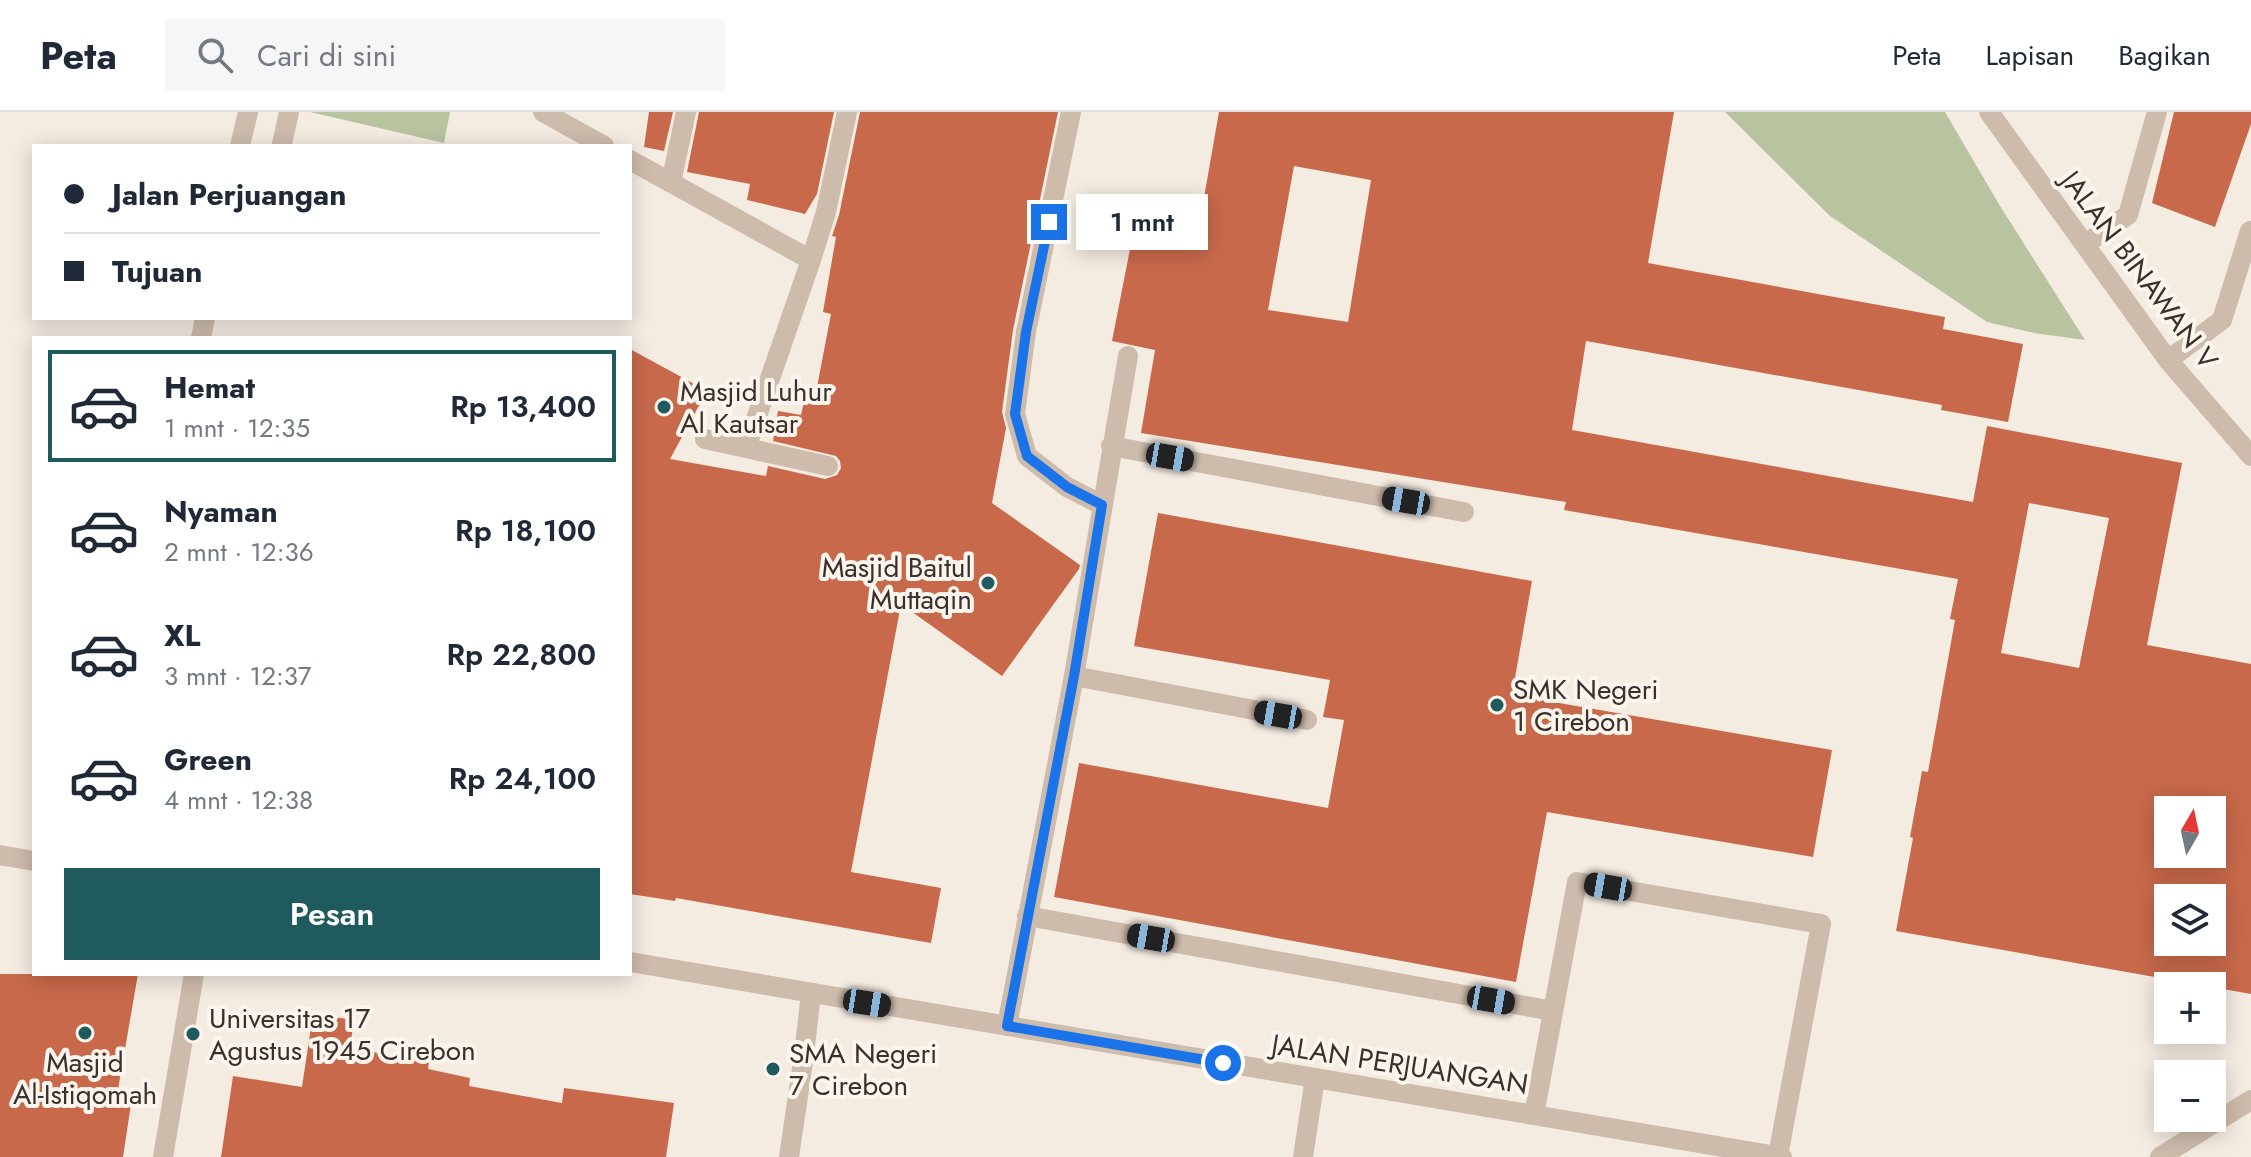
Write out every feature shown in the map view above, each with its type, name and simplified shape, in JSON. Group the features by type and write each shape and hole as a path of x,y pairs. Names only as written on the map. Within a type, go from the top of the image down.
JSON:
{"street":[{"path":"240,144 248,112"},
{"path":"282,144 289,112"},
{"path":"543,112 574,120 602,144"},
{"path":"671,183 686,112"},
{"path":"746,448 826,212 847,112"},
{"path":"1071,112 1026,332 1015,414 1027,456 1067,487 1102,505"},
{"name":"JALAN BINAWAN V","path":"1989,112 2168,360 2251,456"},
{"path":"2085,244 2128,215 2157,112"},
{"path":"632,161 811,260"},
{"path":"2168,360 2222,320 2250,231"},
{"path":"1007,1026 1074,676 1128,356"},
{"path":"705,439 828,466"},
{"path":"1111,446 1464,512"},
{"path":"1074,676 1307,720"},
{"path":"0,855 32,861"},
{"path":"1534,1115 1577,882 1821,924 1774,1156"},
{"path":"1027,916 1553,1011"},
{"name":"JALAN PERJUANGAN","path":"632,962 1774,1156"},
{"path":"163,1157 194,976"},
{"path":"789,1157 811,993"},
{"path":"1303,1157 1315,1078"},
{"path":"2165,1155 2251,1100"}],"green space":[{"path":"310,112 450,112 444,143"},
{"path":"1725,112 1945,112 2085,340 1987,322 1830,216"}],"building":[{"path":"649,112 673,112 664,151 644,147"},
{"path":"699,112 834,112 817,194 805,214 747,200 750,184 687,172"},
{"path":"860,112 1058,112 1013,330 1002,412 1006,428 992,503 1080,565 1002,676 901,604 851,872 941,888 931,943 676,898 675,901 632,894 632,350 707,391 670,459 766,476 768,466 825,479 837,475 841,468 836,456 773,441 778,411 801,415 808,385 817,387 831,314 823,312 836,237 832,236"},
{"path":"1219,112 1674,112 1648,263 1945,317 1943,329 2023,344 2008,422 1941,410 1942,405 1586,341 1572,430 1973,502 1987,426 2182,463 2147,645 2251,664 2251,994 2226,990 2226,972 2154,972 2154,977 1896,931 1922,771 1928,772 1955,620 1950,619 1958,579 1564,510 1566,502 1141,433 1155,350 1112,341 1140,198 1202,209","holes":["1294,166 1371,180 1348,322 1268,310","2029,503 2109,518 2079,668 2001,653"]},
{"path":"2174,112 2251,112 2251,124 2215,227 2152,203"},
{"path":"1158,513 1532,581 1512,695 1832,750 1813,857 1547,812 1516,982 1054,897 1079,763 1328,808 1344,720 1323,717 1330,680 1134,646"},
{"path":"0,974 138,976 116,1101 131,1104 123,1157 0,1157"},
{"path":"313,1014 354,1020 350,1048 429,1062 428,1069 470,1078 469,1086 562,1103 564,1088 674,1103 666,1157 221,1157 233,1076 302,1087"}],"place":[{"name":"Masjid Luhur Al Kautsar","path":"664,407"},
{"name":"Masjid Baitul Muttaqin","path":"988,583"},
{"name":"SMK Negeri 1 Cirebon","path":"1497,705"},
{"name":"Masjid Al-Istiqomah","path":"85,1033"},
{"name":"Universitas 17 Agustus 1945 Cirebon","path":"193,1034"},
{"name":"SMA Negeri 7 Cirebon","path":"773,1069"}],"route":[{"path":"1049,222 1026,332 1015,414 1027,456 1067,487 1102,505 1074,676 1007,1026 1223,1063"}]}
